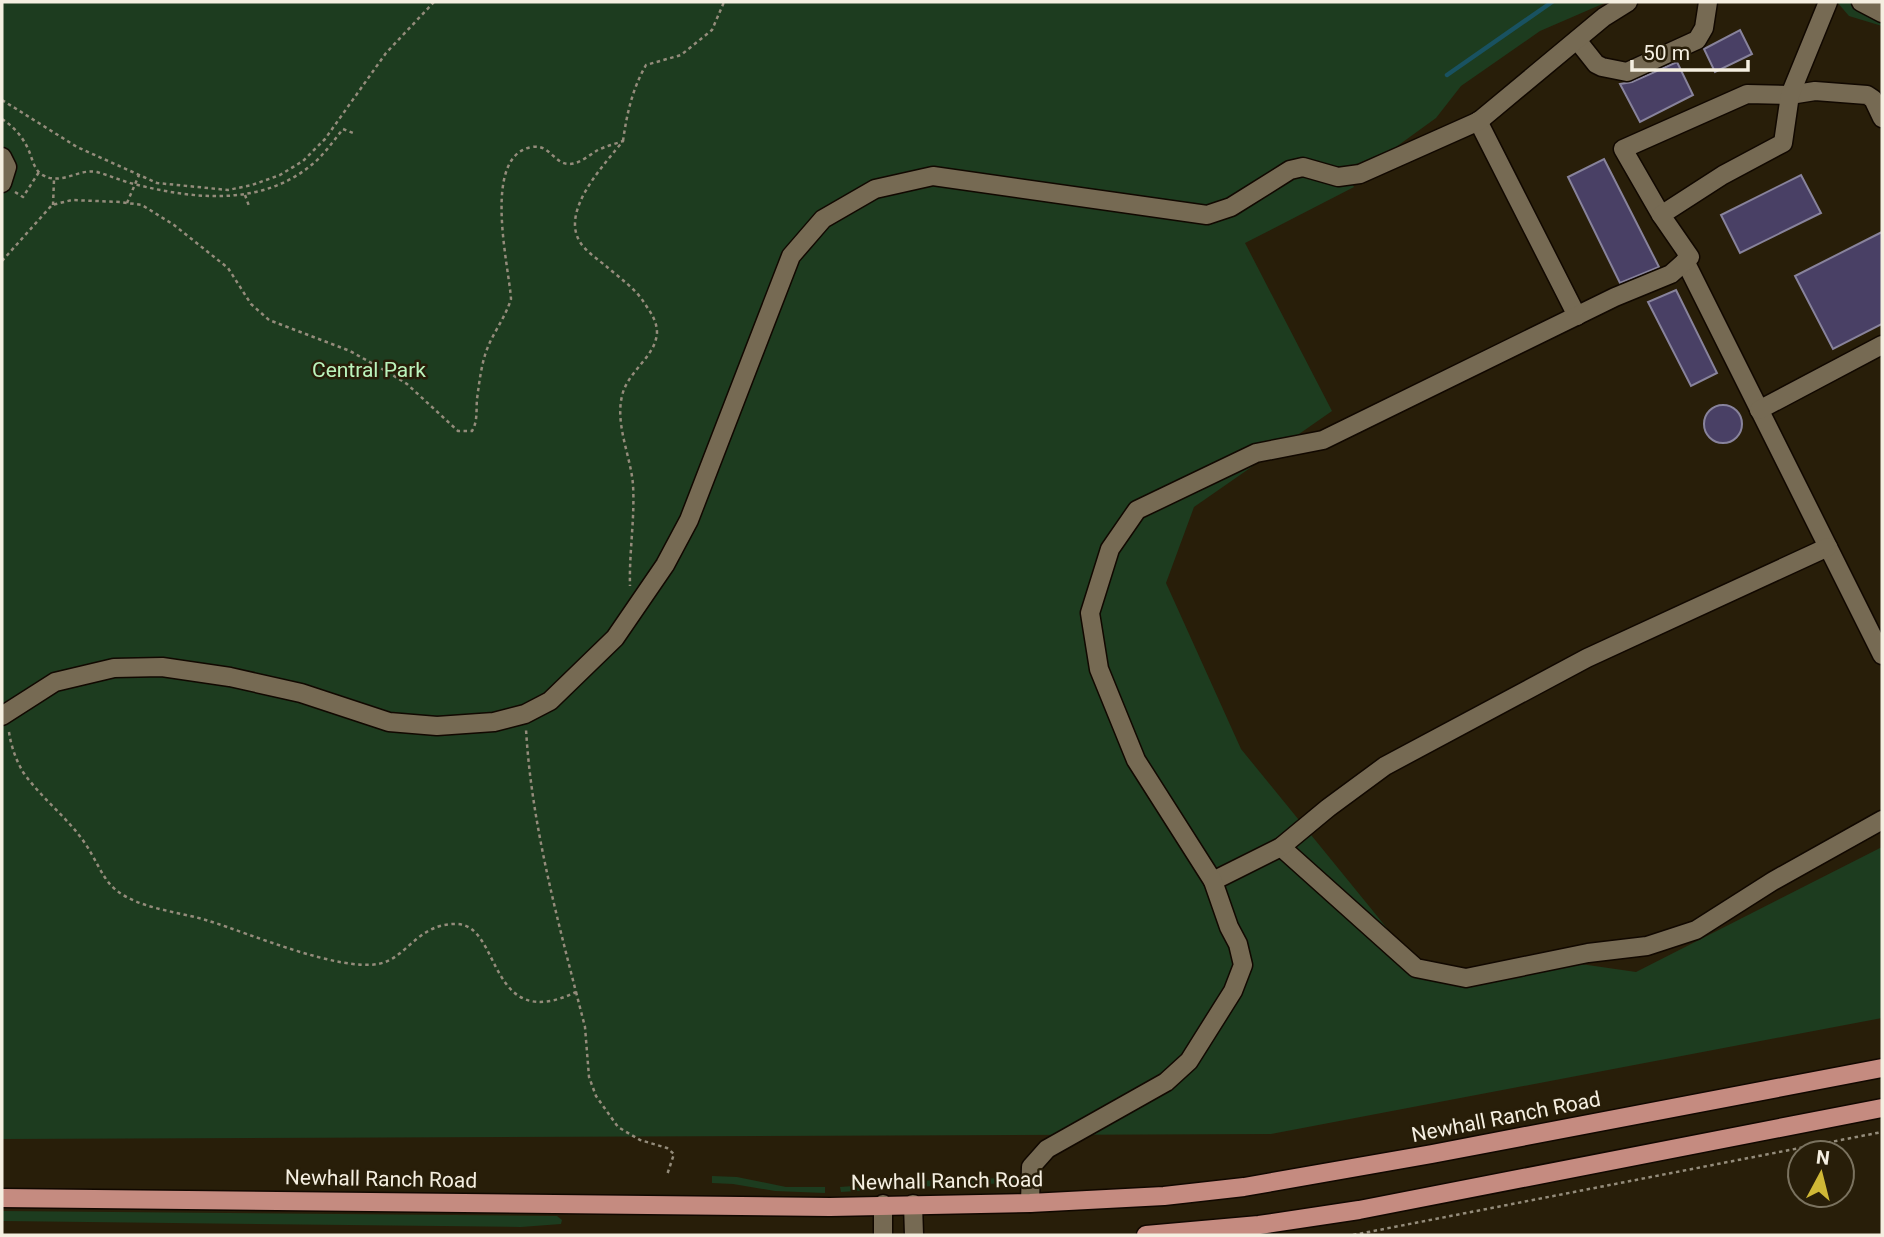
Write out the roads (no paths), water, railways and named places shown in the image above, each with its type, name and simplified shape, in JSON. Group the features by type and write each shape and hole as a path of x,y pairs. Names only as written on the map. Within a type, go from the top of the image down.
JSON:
{"main road":[{"name":"Newhall Ranch Road","path":"2,1198 830,1207 1030,1203 1164,1196 1244,1186 1432,1154 1882,1068"},
{"path":"1146,1235 1259,1225 1359,1210 1882,1108"}],"street":[{"path":"4,714 55,682 114,668 162,667 230,677 302,693 389,722 436,726 494,722 525,714 550,701 615,638 665,565 689,520 791,256 823,219 875,189 933,176 1207,215 1231,207 1290,170 1303,167 1338,177 1360,174 1478,121 1604,17 1628,2"},
{"path":"1577,40 1596,64 1627,72 1697,40 1704,28 1707,2"},
{"path":"1661,215 1723,175 1783,143 1790,95 1828,2"},
{"path":"1861,2 1882,13"},
{"path":"1030,1203 1031,1167 1047,1149 1166,1082 1189,1061 1233,991 1243,965 1238,944 1213,881 1136,760 1100,669 1090,613 1110,549 1137,510 1255,453 1323,440 1577,316 1671,274 1690,257 1661,215 1623,149 1747,94 1790,95 1815,90 1867,95 1873,99 1882,118"},
{"path":"1478,121 1577,316"},
{"path":"2,157 6,167 7,187"},
{"path":"1685,261 1882,655"},
{"path":"1759,410 1882,345"},
{"path":"1213,881 1281,847 1385,766 1587,658 1828,547"},
{"path":"1281,847 1416,968 1466,978 1588,953 1647,946 1696,930 1773,881 1882,820"},
{"path":"883,1204 883,1235"},
{"path":"913,1204 914,1235"}],"waterway":[{"path":"1447,75 1552,2"}],"park label":[{"name":"Central Park","path":"369,370"}]}
